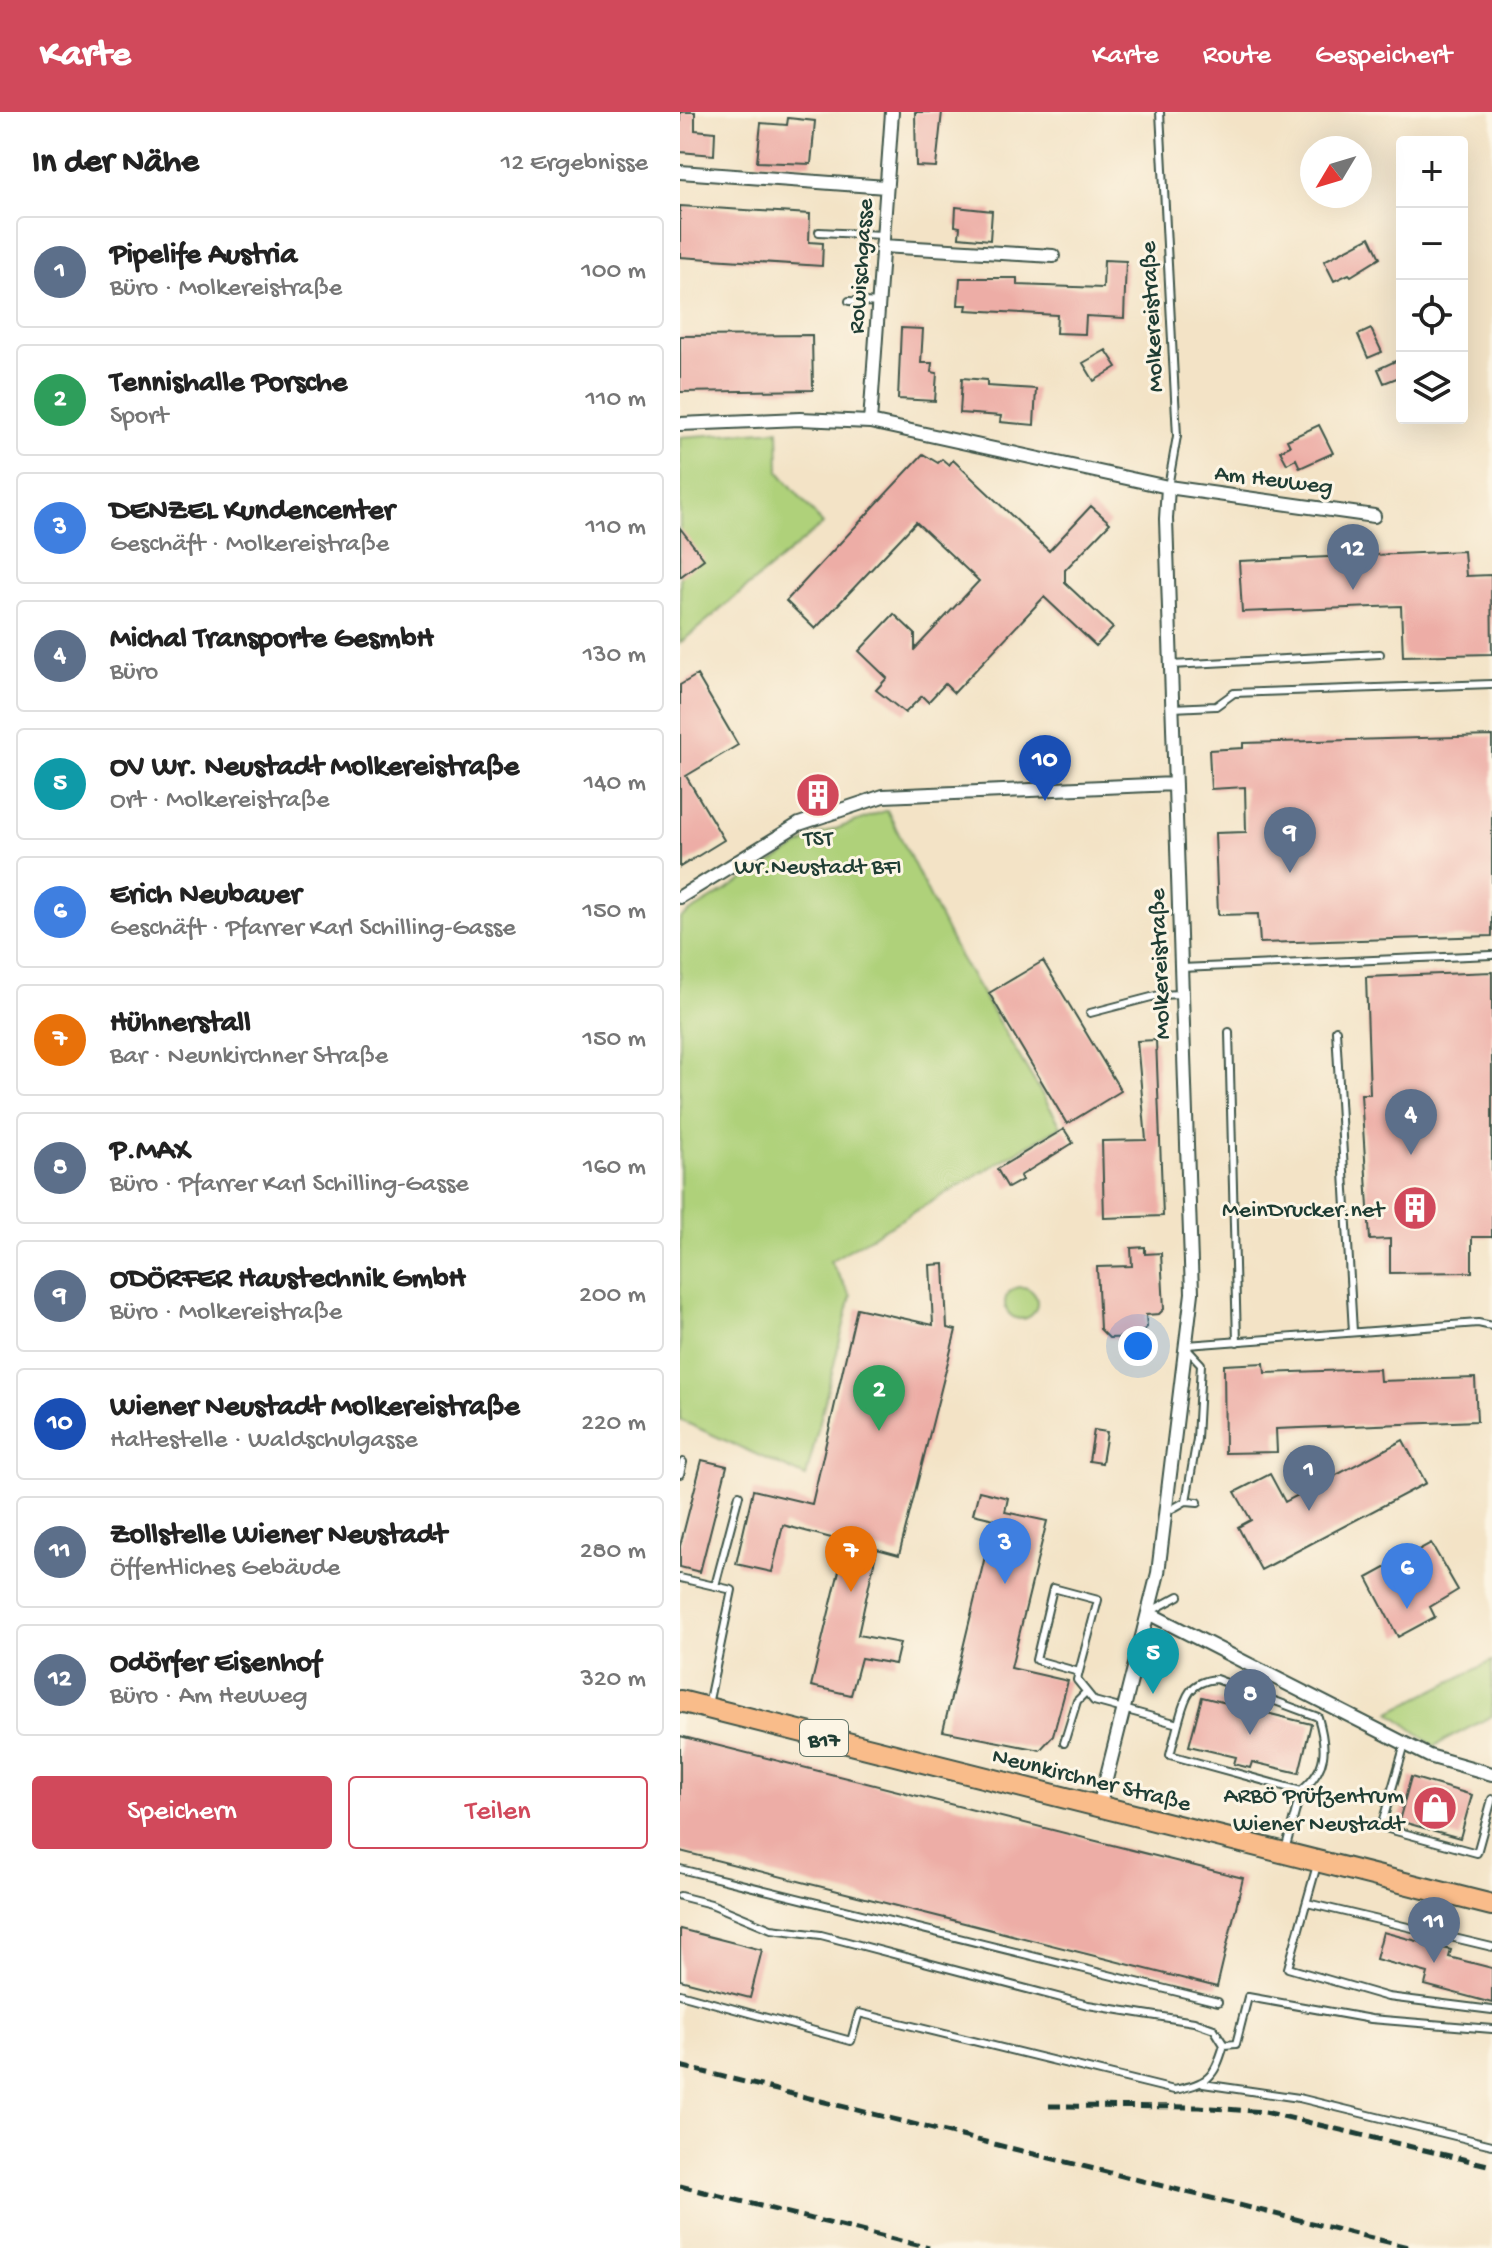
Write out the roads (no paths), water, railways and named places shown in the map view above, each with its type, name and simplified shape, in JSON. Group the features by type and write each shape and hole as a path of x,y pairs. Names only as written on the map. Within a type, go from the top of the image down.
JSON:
{"main road":[{"name":"Neunkirchner Straße","path":"680,1701 1492,1905"}],"street":[{"name":"Rowischgasse","path":"870,422 892,112"},
{"path":"680,172 886,187"},
{"path":"882,241 1053,256"},
{"name":"Am Heuweg","path":"680,424 800,419 870,422 1168,487 1374,516"},
{"name":"Molkereistraße","path":"1099,1807 1158,1573 1183,1345 1192,1293 1166,519 1168,487"},
{"path":"680,897 799,824 883,796 1175,784"},
{"path":"1148,1613 1429,1756 1492,1774"}],"lane":[{"name":"Molkereistraße","path":"1160,112 1177,436 1168,487"},
{"path":"819,232 882,241"},
{"path":"849,301 879,303"},
{"path":"1171,665 1380,654"},
{"path":"1172,708 1216,706 1234,693 1492,684"},
{"path":"1181,968 1492,955"},
{"path":"1090,1013 1159,995 1181,994"},
{"path":"1336,1030 1353,1332"},
{"path":"1229,1032 1237,1342"},
{"path":"1183,1345 1478,1323 1492,1326"},
{"path":"1183,1345 1201,1364 1197,1439 1186,1501"},
{"path":"680,1474 683,1462"},
{"path":"715,1586 739,1495"},
{"path":"1165,1514 1186,1501 1198,1502"},
{"path":"680,1578 732,1590 707,1708"},
{"path":"1079,1672 1036,1660 1053,1588 1098,1600 1077,1680 1085,1693 1094,1701 1178,1724"},
{"path":"1148,1613 1179,1596"},
{"path":"1284,1853 1301,1791 1315,1780 1327,1746 1318,1717 1216,1679 1199,1681 1186,1692 1170,1755 1301,1791"},
{"path":"1064,1743 1077,1701 1085,1693"},
{"path":"1405,1743 1381,1827 1477,1853 1492,1799"},
{"path":"1318,1861 1288,1968 1388,1997 1492,2010"},
{"path":"680,1869 1218,2002"},
{"path":"680,1896 711,1904 771,1929 821,1935 1088,2005 1194,2022 1214,2029 1224,2045 1217,2068 1203,2084"},
{"path":"1307,1903 1492,1947"},
{"path":"680,1994 851,2041 859,2013 1174,2090 1203,2084 1299,2098 1492,2145"},
{"path":"1224,2045 1236,2044 1248,1997 1371,2019 1492,2029"}],"railway":[{"path":"680,2066 1412,2248"},
{"path":"1049,2106 1199,2107 1265,2112 1492,2166"},
{"path":"680,2186 929,2248"}],"place":[{"name":"Odörfer Eisenhof","path":"1353,590"},
{"name":"TST Wr.Neustadt BFI","path":"818,795"},
{"name":"Wiener Neustadt Molkereistraße","path":"1045,801"},
{"name":"ODÖRFER Haustechnik GmbH","path":"1290,873"},
{"name":"Michal Transporte GesmbH","path":"1411,1155"},
{"name":"MeinDrucker.net","path":"1415,1208"},
{"name":"Tennishalle Porsche","path":"879,1431"},
{"name":"Pipelife Austria","path":"1309,1511"},
{"name":"DENZEL Kundencenter","path":"1005,1584"},
{"name":"Hühnerstall","path":"851,1592"},
{"name":"Erich Neubauer","path":"1407,1609"},
{"name":"OV Wr. Neustadt Molkereistraße","path":"1153,1694"},
{"name":"P.MAX","path":"1250,1735"},
{"name":"ARBÖ Prüfzentrum Wiener Neustadt","path":"1435,1808"},
{"name":"Zollstelle Wiener Neustadt","path":"1434,1963"}]}
